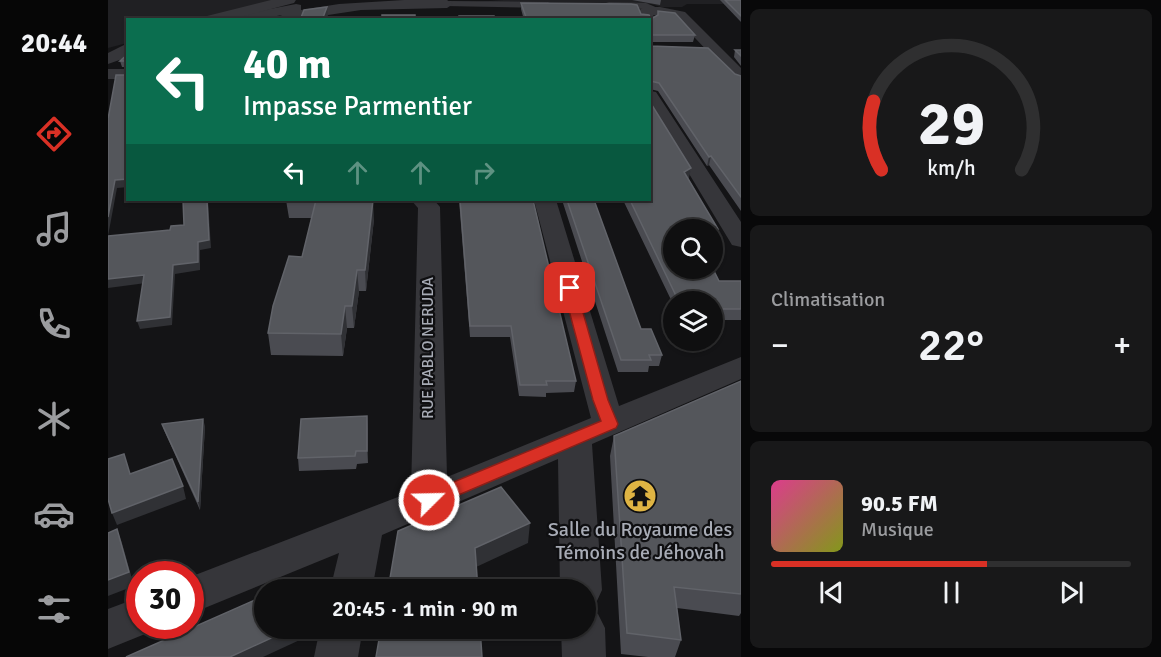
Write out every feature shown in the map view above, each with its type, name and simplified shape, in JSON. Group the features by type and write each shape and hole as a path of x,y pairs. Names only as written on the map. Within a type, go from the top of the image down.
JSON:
{"street":[{"path":"216,18 289,0"},
{"path":"239,18 307,0"},
{"path":"242,18 307,6 388,0"},
{"path":"284,18 317,10 351,6 561,5"},
{"path":"596,5 646,6 653,17 687,21 741,77"},
{"path":"696,49 741,53"},
{"path":"117,54 126,70"},
{"path":"651,98 741,240"},
{"name":"RUE PABLO NERUDA","path":"423,201 429,207 429,500"},
{"path":"545,201 601,400 610,424"},
{"path":"204,590 429,500 741,368"},
{"path":"575,438 581,579"},
{"path":"353,579 365,526"},
{"path":"108,629 126,622"},
{"path":"336,657 340,639"},
{"path":"583,639 584,657"}],"shaded area":[{"path":"108,0 285,0 217,18 126,18 126,43 108,48"},
{"path":"503,0 728,0 723,4 687,4 682,7 661,7 651,4 463,3"}],"building":[{"path":"725,0 741,0 741,16"},
{"path":"521,3 631,4 637,5 641,14 649,15 650,18 526,18"},
{"path":"327,7 323,18 301,18 304,10"},
{"path":"658,11 675,13 695,35 651,35 651,19 658,15"},
{"path":"382,15 415,15 415,18 382,18"},
{"path":"459,16 494,16 494,18 459,18"},
{"path":"651,46 708,48 735,74 741,76 741,197 711,156 709,157 659,83 651,81"},
{"path":"116,75 126,75 126,179 115,180 108,217 108,119"},
{"path":"651,104 691,168 684,172 712,219 663,219 663,269 630,201 651,201"},
{"path":"183,201 207,201 209,240 198,242 198,262 173,265 170,317 137,321 144,275 108,279 108,236 170,230 171,226 184,225"},
{"path":"316,201 373,201 365,270 357,270 352,306 345,306 341,334 268,333 273,306 289,256 302,257"},
{"path":"460,201 533,201 576,381 546,381 547,385 520,385 511,326 470,326"},
{"path":"567,201 594,201 641,329 651,329 662,355 649,355 651,360 621,360"},
{"path":"668,279 741,281 741,309 723,309 723,291 674,291"},
{"path":"741,381 741,594 674,587 681,640 627,633 614,436"},
{"path":"367,416 367,451 356,451 355,456 298,458 301,419"},
{"path":"203,419 198,502 162,424"},
{"path":"124,454 130,474 172,459 183,486 112,513 108,499 108,459"},
{"path":"501,487 530,523 475,548 477,579 390,579 398,531"},
{"path":"117,529 126,561 126,573 108,580 108,533"},
{"path":"254,600 254,639 269,639 230,657 126,657 167,639 204,639 204,623"},
{"path":"379,639 481,639 482,657 376,657"}],"place":[{"name":"Salle du Royaume des Témoins de Jéhovah","path":"640,496"}],"route":[{"path":"429,500 610,424 601,400 570,288"}]}
